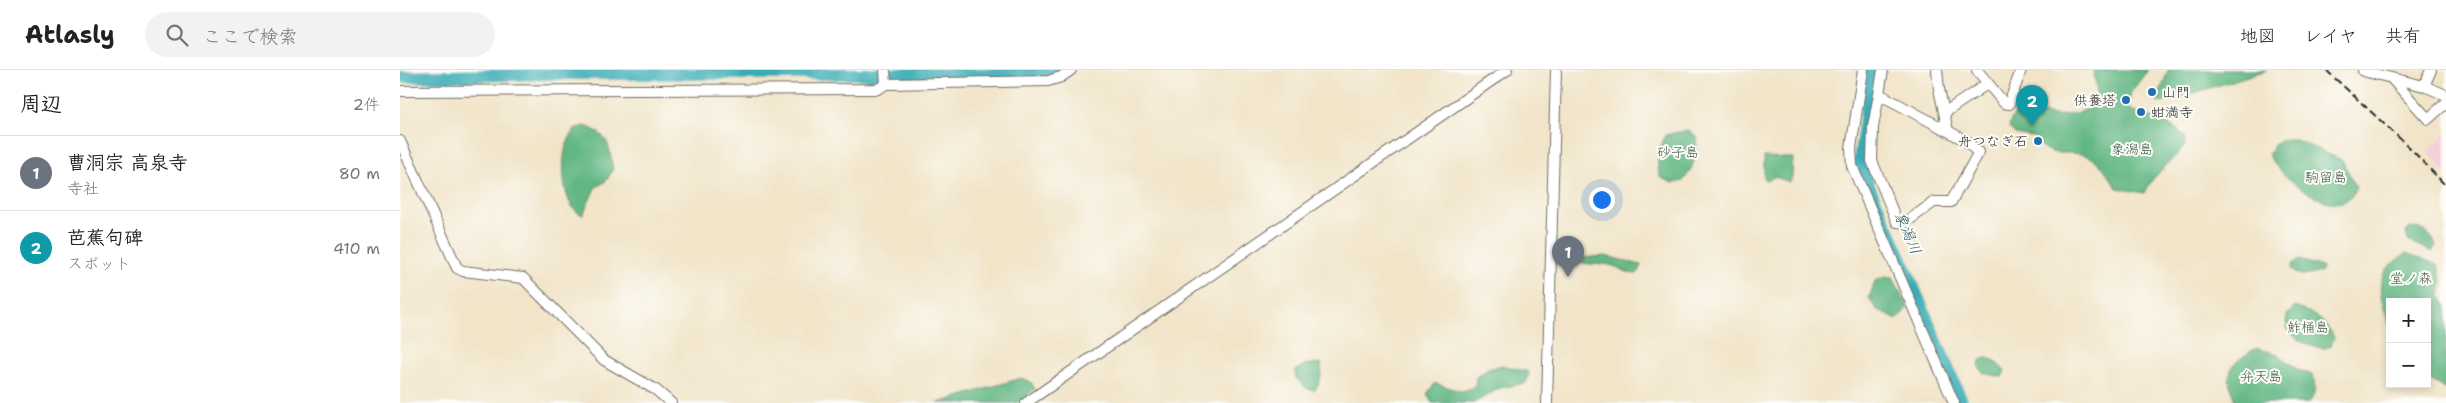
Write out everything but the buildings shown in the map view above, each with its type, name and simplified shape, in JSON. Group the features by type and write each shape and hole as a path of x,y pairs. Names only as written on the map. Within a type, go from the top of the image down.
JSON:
{"street":[{"path":"885,70 886,85"},
{"path":"400,91 878,90 886,85 1048,81 1062,77 1071,70"},
{"path":"886,85 1049,87 1059,85 1081,70"},
{"path":"1026,403 1507,70"},
{"path":"1547,403 1556,70"},
{"path":"1863,70 1851,148 1852,166 1954,403"},
{"path":"1879,94 1968,142 1978,151 1951,202 1934,202 1905,223 1898,222 1872,161 1873,127 1883,70"},
{"path":"1937,70 1948,131"},
{"path":"1977,70 2004,104 2008,104 2021,70"},
{"path":"2424,86 2431,70"},
{"path":"2363,71 2424,86 2446,95"},
{"path":"2392,79 2428,119 2446,103"},
{"path":"1944,113 1987,84"},
{"path":"400,141 457,268 463,271 523,278 604,360 656,390 671,403"}],"shaded area":[{"path":"400,70 682,70 400,74"},
{"path":"2446,133 2446,171 2428,152"}],"green space":[{"name":"象潟島","path":"2094,70 2148,70 2131,92 2128,109 2165,123 2185,136 2185,146 2153,179 2144,193 2117,188 2104,168 2090,157 2077,153 2051,152 2039,144 2033,137 2015,134 2009,128 2014,115 2026,108 2045,114 2069,115 2095,106 2097,95"},
{"path":"2168,70 2267,70 2162,103 2157,101"},
{"path":"585,126 599,133 607,142 613,170 606,181 595,188 583,215 572,206 568,198 564,181 563,163 565,149 572,134 576,128"},
{"name":"砂子島","path":"1688,130 1697,137 1695,160 1683,181 1673,183 1661,178 1658,167 1660,151 1665,135"},
{"name":"駒留島","path":"2284,139 2294,139 2342,160 2356,187 2351,197 2341,202 2330,202 2317,198 2292,182 2268,154 2275,144"},
{"path":"1764,157 1793,158 1790,182 1775,177 1764,179"},
{"path":"2411,227 2420,229 2432,238 2436,245 2432,252 2408,241 2406,232"},
{"name":"堂ノ森","path":"2407,253 2438,265 2442,282 2440,296 2446,305 2446,390 2431,381 2431,298 2386,298 2386,314 2380,286 2382,277 2395,261"},
{"path":"1606,256 1641,265 1637,274 1610,265 1578,261 1579,258"},
{"path":"2300,260 2322,267 2322,271 2310,275 2294,272 2291,269 2293,263"},
{"path":"1884,277 1893,278 1908,307 1897,320 1876,309 1869,298 1875,281"},
{"name":"鮓桶島","path":"2295,307 2313,315 2326,326 2334,337 2331,346 2320,348 2306,344 2290,332 2287,327 2287,315"},
{"name":"弁天島","path":"2256,348 2278,354 2298,370 2312,375 2315,389 2309,403 2236,403 2230,384 2231,370 2240,359"},
{"path":"1986,358 1994,360 2005,371 2002,377 1984,373 1979,367 1980,360"},
{"path":"1321,363 1321,377 1315,390 1307,389 1296,378 1295,371 1304,365"},
{"path":"1502,365 1529,372 1526,383 1500,388 1474,403 1432,403 1427,394 1435,383 1463,392 1475,386 1476,377 1488,369"},
{"path":"1021,378 1031,382 1035,389 1016,403 938,403"}],"waterway":[{"path":"400,77 558,74 1048,74 1057,70"},
{"name":"象潟川","path":"1872,70 1859,160 1963,403"}],"railway":[{"path":"2326,70 2409,147 2446,186"}],"place":[{"name":"山門","path":"2152,92"},
{"name":"供養塔","path":"2126,100"},
{"name":"蚶満寺","path":"2141,112"},
{"name":"芭蕉句碑","path":"2032,126"},
{"name":"舟つなぎ石","path":"2038,141"},
{"name":"曹洞宗 高泉寺","path":"1568,277"}]}
